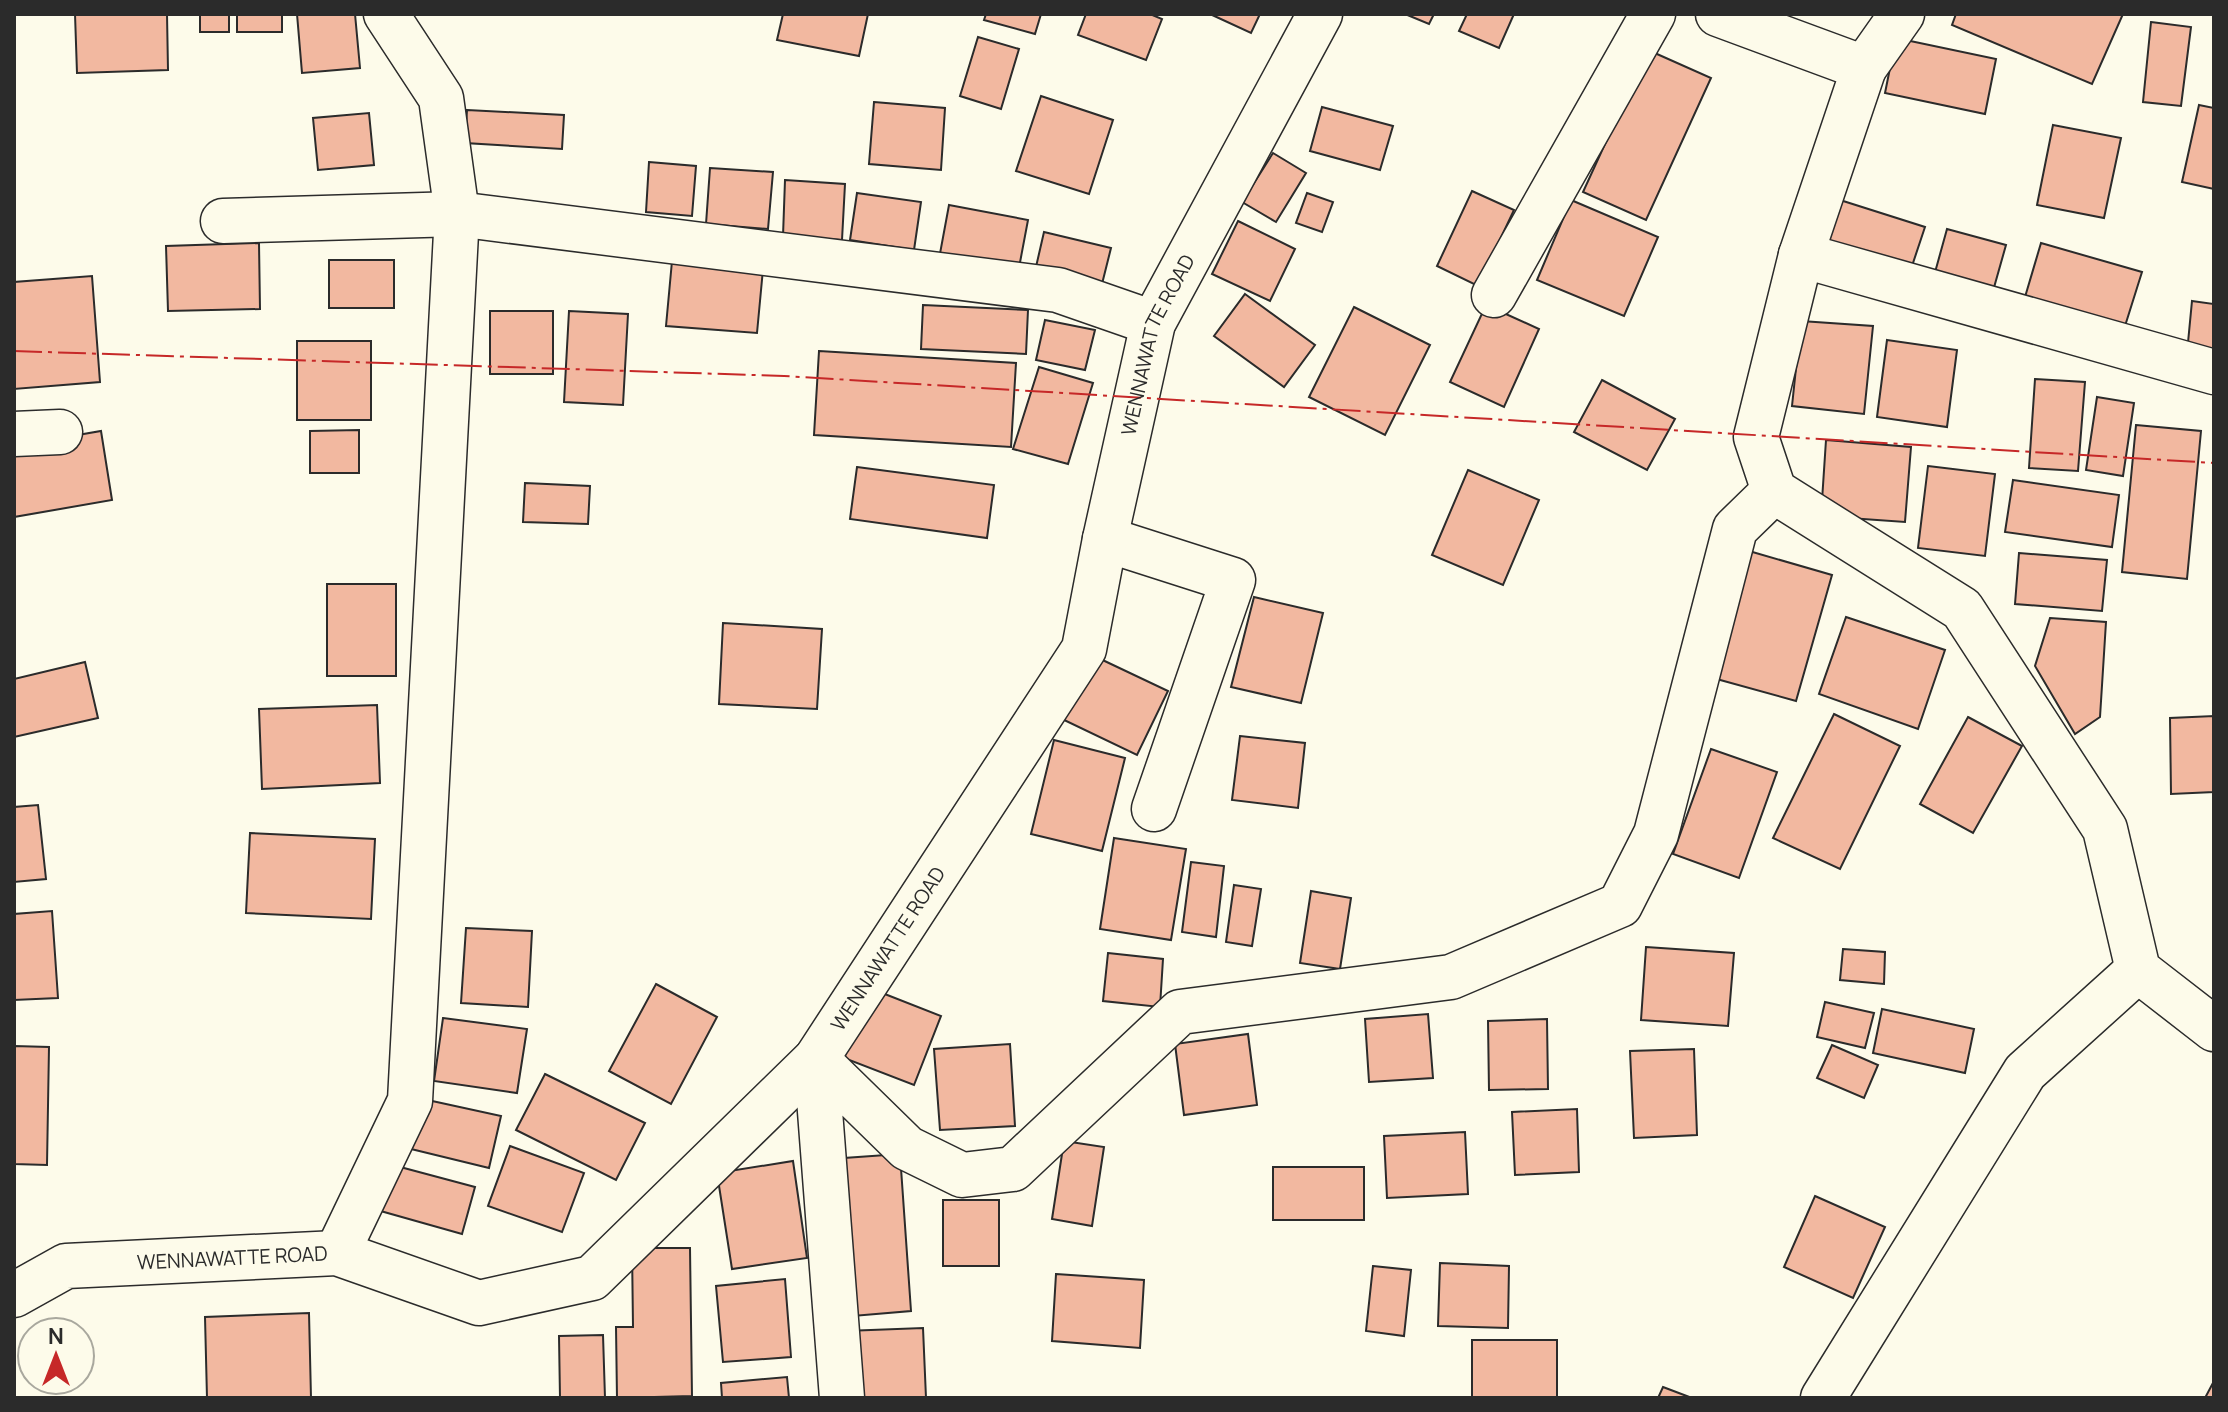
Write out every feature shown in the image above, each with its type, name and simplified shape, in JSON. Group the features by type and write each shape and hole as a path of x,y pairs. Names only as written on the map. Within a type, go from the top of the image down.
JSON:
{"street":[{"path":"337,1253 410,1101 457,214 441,98 386,14"},
{"name":"WENNAWATTE ROAD","path":"14,1295 66,1266 337,1253 479,1303 592,1278 816,1059 1084,649 1153,323 1320,14"},
{"path":"1494,295 1653,14"},
{"path":"1718,14 1864,68"},
{"path":"1902,14 1864,68 1801,255 1756,437 1774,491 1962,609 2105,829 2138,970 2214,1029"},
{"path":"223,221 457,214 1058,290 1153,323"},
{"path":"1801,255 2214,372"},
{"path":"14,434 60,432"},
{"path":"816,1059 907,1148 962,1175 1013,1169 1180,1012 1451,977 1620,905 1656,834 1735,529 1774,491"},
{"path":"1105,539 1233,580 1154,809"},
{"path":"1823,1398 2025,1072 2138,970"},
{"path":"816,1059 842,1398"}],"building":[{"path":"75,14 167,14 168,70 77,73"},
{"path":"200,14 229,14 229,32 200,32"},
{"path":"237,14 282,14 282,32 237,32"},
{"path":"297,14 355,14 360,68 302,73"},
{"path":"783,14 868,14 859,56 777,40"},
{"path":"986,14 1041,14 1035,34 984,20"},
{"path":"1086,14 1150,14 1162,19 1146,60 1078,35"},
{"path":"1210,14 1260,14 1251,33"},
{"path":"1405,14 1434,14 1429,24"},
{"path":"1467,14 1514,14 1499,48 1459,31"},
{"path":"1956,14 2123,14 2092,84 1952,25"},
{"path":"2151,22 2191,27 2181,106 2143,102"},
{"path":"978,37 1019,49 1001,109 960,96"},
{"path":"1896,38 1996,59 1985,114 1885,93"},
{"path":"1648,50 1711,78 1646,220 1583,192"},
{"path":"1041,96 1113,120 1089,194 1016,171"},
{"path":"874,102 945,108 941,170 869,164"},
{"path":"2199,105 2214,108 2214,189 2182,182"},
{"path":"1322,107 1393,126 1380,170 1310,151"},
{"path":"467,110 564,115 562,149 465,143"},
{"path":"369,113 374,165 318,170 313,118"},
{"path":"2053,125 2121,138 2104,218 2037,205"},
{"path":"1273,153 1306,173 1276,222 1242,202"},
{"path":"649,162 696,166 692,216 646,212"},
{"path":"710,168 773,172 768,229 706,224"},
{"path":"785,180 845,184 842,240 783,236"},
{"path":"1472,191 1514,210 1478,286 1437,266"},
{"path":"857,193 921,202 914,250 850,240"},
{"path":"1307,193 1333,202 1322,232 1296,223"},
{"path":"1571,200 1658,237 1624,316 1537,280"},
{"path":"1840,200 1925,227 1909,275 1825,248"},
{"path":"949,205 1028,220 1018,273 939,259"},
{"path":"1238,221 1295,249 1270,301 1212,274"},
{"path":"1947,229 2006,245 1993,291 1934,276"},
{"path":"1044,232 1111,248 1099,296 1033,280"},
{"path":"259,243 260,309 168,311 166,246"},
{"path":"2041,243 2142,272 2125,326 2025,297"},
{"path":"329,260 394,260 394,308 329,308"},
{"path":"672,261 763,269 757,333 666,326"},
{"path":"92,276 100,382 14,389 14,282"},
{"path":"1245,294 1315,345 1284,387 1214,336"},
{"path":"2192,301 2214,304 2214,356 2187,353"},
{"path":"923,305 1028,310 1026,354 921,349"},
{"path":"1486,305 1539,329 1504,407 1450,382"},
{"path":"1354,307 1430,345 1385,435 1309,397"},
{"path":"490,311 553,311 553,374 490,374"},
{"path":"569,311 628,314 623,405 564,402"},
{"path":"1045,320 1095,330 1085,370 1036,360"},
{"path":"1801,321 1873,326 1864,414 1792,406"},
{"path":"1887,340 1957,350 1947,427 1877,417"},
{"path":"297,341 371,341 371,420 297,420"},
{"path":"819,351 1016,363 1011,447 814,435"},
{"path":"1039,367 1093,383 1068,464 1013,449"},
{"path":"2035,379 2085,382 2078,471 2029,468"},
{"path":"1602,380 1675,419 1647,470 1574,432"},
{"path":"2097,397 2134,403 2123,476 2086,470"},
{"path":"2136,425 2201,431 2187,579 2122,572"},
{"path":"359,430 359,473 310,473 310,431"},
{"path":"101,431 112,500 14,517 14,446"},
{"path":"1826,440 1911,447 1905,522 1821,516"},
{"path":"1928,466 1995,474 1985,556 1918,548"},
{"path":"857,467 994,485 987,538 850,519"},
{"path":"1468,470 1539,500 1503,585 1432,555"},
{"path":"2013,480 2119,495 2112,547 2005,532"},
{"path":"525,483 590,486 588,524 523,522"},
{"path":"1749,551 1832,575 1796,701 1713,678"},
{"path":"2019,553 2107,560 2102,611 2015,604"},
{"path":"327,584 396,584 396,676 327,676"},
{"path":"1254,597 1323,613 1301,703 1231,687"},
{"path":"1846,617 1945,650 1918,729 1819,694"},
{"path":"2050,618 2106,622 2100,717 2075,734 2035,666"},
{"path":"723,623 822,629 817,709 719,704"},
{"path":"1092,655 1168,691 1137,755 1062,719"},
{"path":"85,662 98,718 14,737 14,679"},
{"path":"377,705 380,783 262,789 259,709"},
{"path":"1834,714 1900,746 1840,869 1773,838"},
{"path":"2214,716 2214,792 2171,794 2170,718"},
{"path":"1968,717 2022,746 1973,833 1920,804"},
{"path":"1240,736 1305,743 1298,808 1232,800"},
{"path":"1054,740 1125,758 1102,851 1031,834"},
{"path":"1711,749 1777,772 1739,878 1673,854"},
{"path":"38,805 46,879 14,882 14,807"},
{"path":"250,833 375,839 371,919 246,913"},
{"path":"1114,838 1186,849 1171,940 1100,929"},
{"path":"1191,862 1224,866 1216,937 1182,932"},
{"path":"1234,885 1261,889 1252,946 1226,942"},
{"path":"1311,891 1351,898 1340,969 1300,963"},
{"path":"52,911 58,998 14,1000 14,914"},
{"path":"466,928 532,931 528,1007 461,1003"},
{"path":"1646,947 1734,953 1728,1026 1641,1020"},
{"path":"1843,949 1885,952 1884,984 1840,980"},
{"path":"1108,953 1163,959 1160,1007 1103,1001"},
{"path":"656,984 717,1017 671,1104 609,1071"},
{"path":"872,989 941,1016 914,1085 844,1058"},
{"path":"1825,1002 1874,1013 1865,1048 1817,1037"},
{"path":"1882,1009 1974,1029 1965,1073 1873,1053"},
{"path":"1428,1014 1433,1078 1369,1082 1365,1019"},
{"path":"443,1018 527,1029 517,1093 434,1081"},
{"path":"1547,1019 1548,1089 1489,1090 1488,1021"},
{"path":"1248,1034 1257,1105 1184,1115 1175,1044"},
{"path":"1010,1044 1015,1126 940,1130 934,1049"},
{"path":"1832,1045 1878,1065 1864,1098 1817,1078"},
{"path":"14,1046 49,1047 47,1165 14,1164"},
{"path":"1694,1049 1697,1135 1634,1138 1630,1051"},
{"path":"545,1074 645,1123 616,1180 516,1130"},
{"path":"423,1099 501,1116 489,1168 411,1149"},
{"path":"1577,1109 1579,1172 1515,1175 1512,1112"},
{"path":"1465,1132 1468,1194 1387,1198 1384,1136"},
{"path":"1064,1141 1104,1147 1092,1226 1052,1219"},
{"path":"510,1146 584,1173 562,1232 488,1206"},
{"path":"900,1154 911,1311 841,1317 830,1159"},
{"path":"793,1161 807,1258 732,1269 717,1173"},
{"path":"389,1164 475,1187 462,1234 377,1210"},
{"path":"1273,1167 1364,1167 1364,1220 1273,1220"},
{"path":"1815,1196 1885,1227 1853,1298 1784,1267"},
{"path":"943,1200 999,1200 999,1266 943,1266"},
{"path":"632,1248 690,1248 692,1396 617,1398 616,1327 633,1327"},
{"path":"1440,1263 1509,1266 1508,1328 1438,1326"},
{"path":"1373,1266 1411,1270 1404,1336 1366,1331"},
{"path":"1056,1274 1144,1280 1140,1348 1052,1341"},
{"path":"785,1279 791,1357 723,1362 716,1286"},
{"path":"309,1313 311,1398 207,1398 205,1317"},
{"path":"923,1328 926,1398 848,1398 845,1331"},
{"path":"603,1335 605,1398 560,1398 559,1336"},
{"path":"1472,1340 1557,1340 1557,1398 1472,1398"},
{"path":"787,1377 789,1398 722,1398 721,1383"},
{"path":"2214,1381 2214,1398 2205,1398"},
{"path":"1663,1387 1692,1398 1658,1398"}],"power":[{"path":"14,351 784,376 2214,463"}]}
